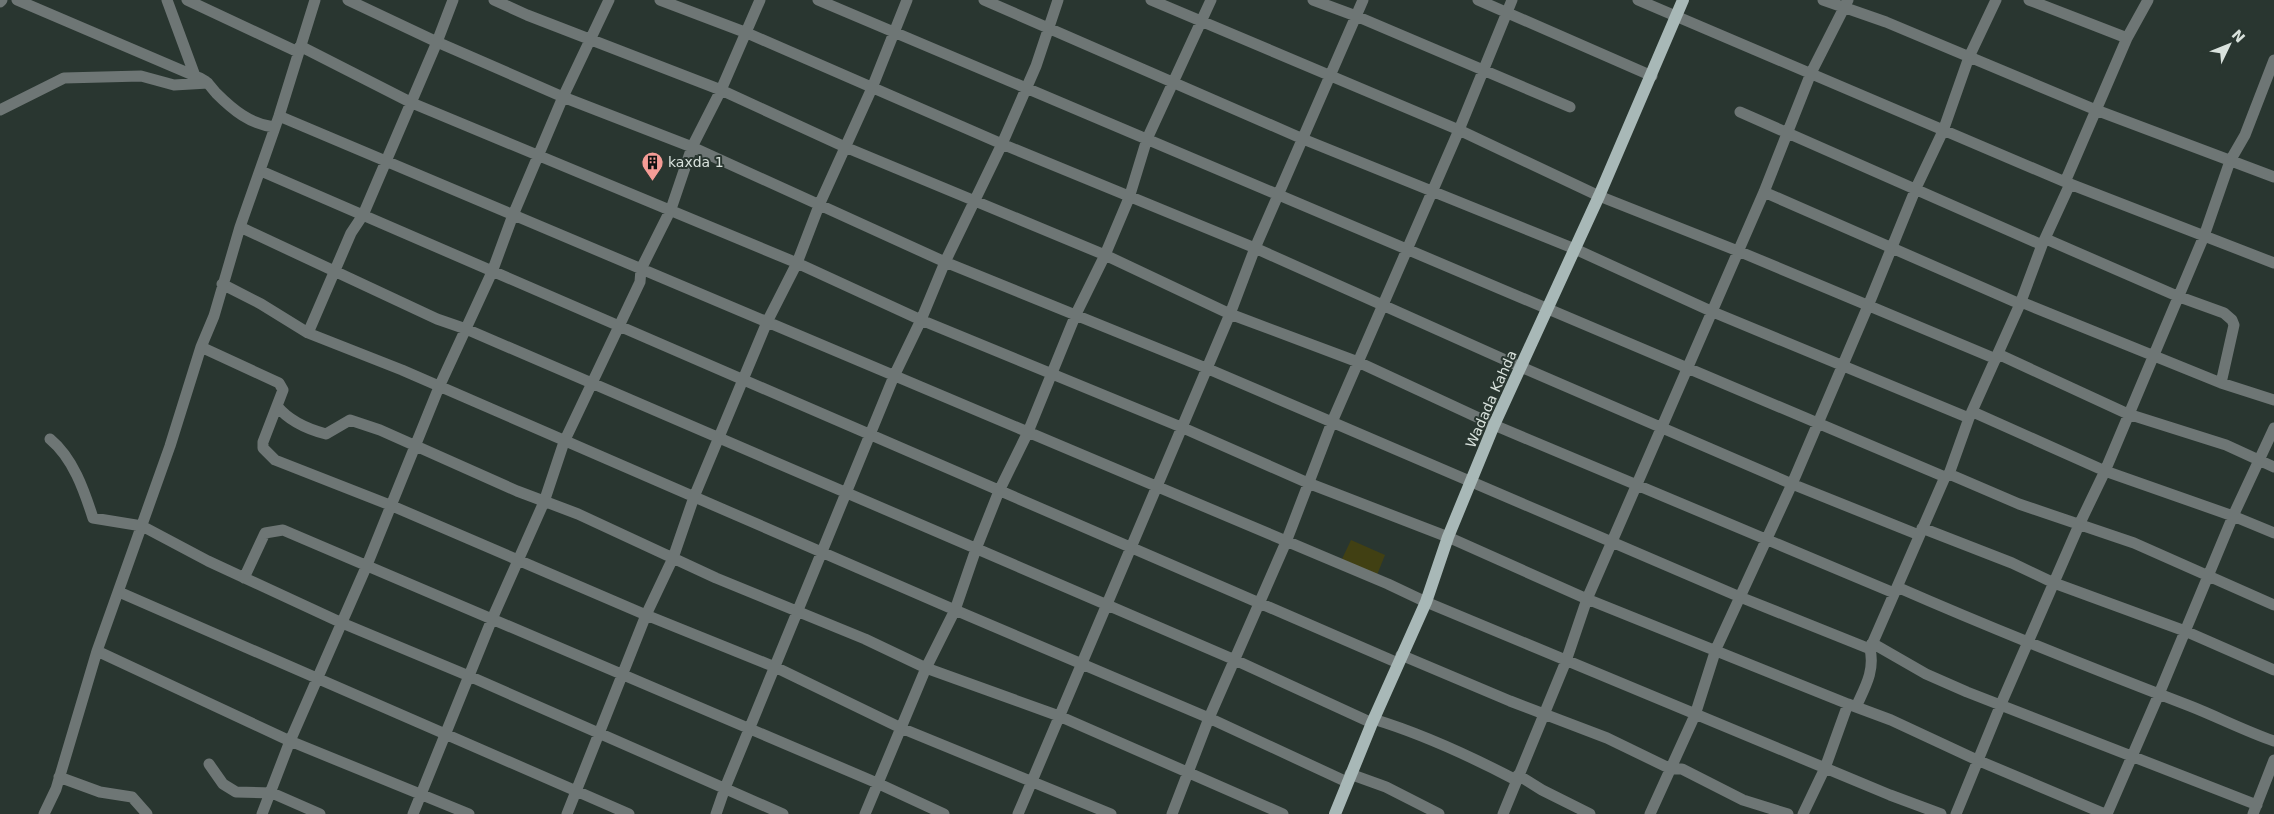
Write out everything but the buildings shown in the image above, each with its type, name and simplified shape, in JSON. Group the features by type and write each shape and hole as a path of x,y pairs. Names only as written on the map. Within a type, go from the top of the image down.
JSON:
{"main road":[{"name":"Wadada Kahda","path":"1335,814 1373,721 1426,602 1448,537 1494,425 1599,196 1683,0"}],"street":[{"path":"17,0 195,76 204,78 232,109 263,125 277,121 385,161 1388,584 1566,661 1941,814"},
{"path":"167,0 195,76"},
{"path":"188,0 299,49 412,103 797,262 921,320 1181,427 1308,484 1448,537 1587,599 1891,720 1976,760 2106,814 2159,694 2233,516 2274,428"},
{"path":"44,814 59,777 97,651 142,526 201,347 214,316 240,227 261,171 315,0"},
{"path":"348,0 437,42 563,97 692,147 820,203 945,262 1206,368 1740,597 1871,646 1926,674 2131,756 2255,809 2274,760"},
{"path":"308,333 351,232 363,216 385,161 412,103 453,0"},
{"path":"494,0 527,15 591,38 721,90 845,147 1105,255 1230,314 1358,362 1494,425 1766,541 2028,641 2128,684 2159,694 2274,741"},
{"path":"262,814 272,793 290,741 367,565 439,387 492,272 513,215 563,97 609,0"},
{"path":"660,0 747,33 1129,198 1255,248 1521,367 1792,484 1920,532 2012,563 2054,583 2185,631 2274,670"},
{"path":"413,814 492,620 544,502 564,442 640,282 641,269 671,209 692,147 721,90 760,0"},
{"path":"818,0 1816,424 2019,504 2126,540 2274,605"},
{"path":"567,814 646,615 673,558 694,497 720,439 767,322 797,262 820,203 872,88 907,0"},
{"path":"984,0 1303,139 1575,249 1713,312 1842,366 1971,415 2105,472 2233,516 2274,533"},
{"path":"716,814 894,376 921,320 945,262 1002,144 1036,66 1058,0"},
{"path":"1151,0 1459,130 1599,196 1997,357 2128,414 2226,445 2274,466"},
{"path":"865,814 926,668 955,610 999,491 1028,432 1050,374 1129,198 1146,139 1211,0"},
{"path":"1312,0 1356,16 1570,107"},
{"path":"1018,814 1230,314 1255,248 1363,0"},
{"path":"1478,0 1652,76"},
{"path":"1172,814 1209,718 1286,542 1332,422 1408,250 1512,0"},
{"path":"1638,0 1942,131 2068,183 2274,263"},
{"path":"1822,0 1847,5 2096,110 2274,177"},
{"path":"1650,814 1695,715 1716,649 1792,484 1916,188 1942,131 1969,57 1996,0"},
{"path":"2029,0 2127,38"},
{"path":"1802,814 1825,768 1852,705 1871,672 1871,646 1920,532 1947,476 1971,415 2021,303 2096,110 2127,38 2148,0"},
{"path":"1503,814 1566,661 1587,599 1713,312 1811,74 1847,5"},
{"path":"1956,814 1976,760 2079,525 2105,472 2177,296 2204,236 2230,161 2245,135 2274,60"},
{"path":"0,110 64,78 141,76 174,85 208,83"},
{"path":"1740,112 1865,169 1916,188 2177,296 2224,313 2232,320 2234,325 2221,383"},
{"path":"261,171 1260,604 1607,738 1671,769 1682,769 1743,800 1788,814"},
{"path":"1764,192 2021,303 2154,354 2221,383 2274,400"},
{"path":"240,227 437,319 466,329 1373,721 1404,729 1454,750 1590,814"},
{"path":"222,284 261,304 308,333 359,352 564,442 823,551 955,610 1349,778 1386,787 1439,814"},
{"path":"201,347 279,383 283,390 263,442 263,448 275,460 390,505 646,615 775,667 901,728 1111,814"},
{"path":"277,406 285,416 311,430 326,434 350,420 380,430 544,502 578,514 673,558 798,610 926,668 1059,716 1283,814"},
{"path":"50,439 60,447 85,491 93,518 142,526 244,578 342,623 469,676 783,814"},
{"path":"244,578 266,533 283,530 877,783 944,814"},
{"path":"119,592 629,814"},
{"path":"97,651 290,741 470,814"},
{"path":"209,764 223,784 236,792 272,793 320,814"},
{"path":"59,777 100,792 132,797 147,814"}],"shaded area":[{"path":"1351,540 1385,555 1377,575 1342,559"}],"place":[{"name":"kaxda 1","path":"652,181"}]}
